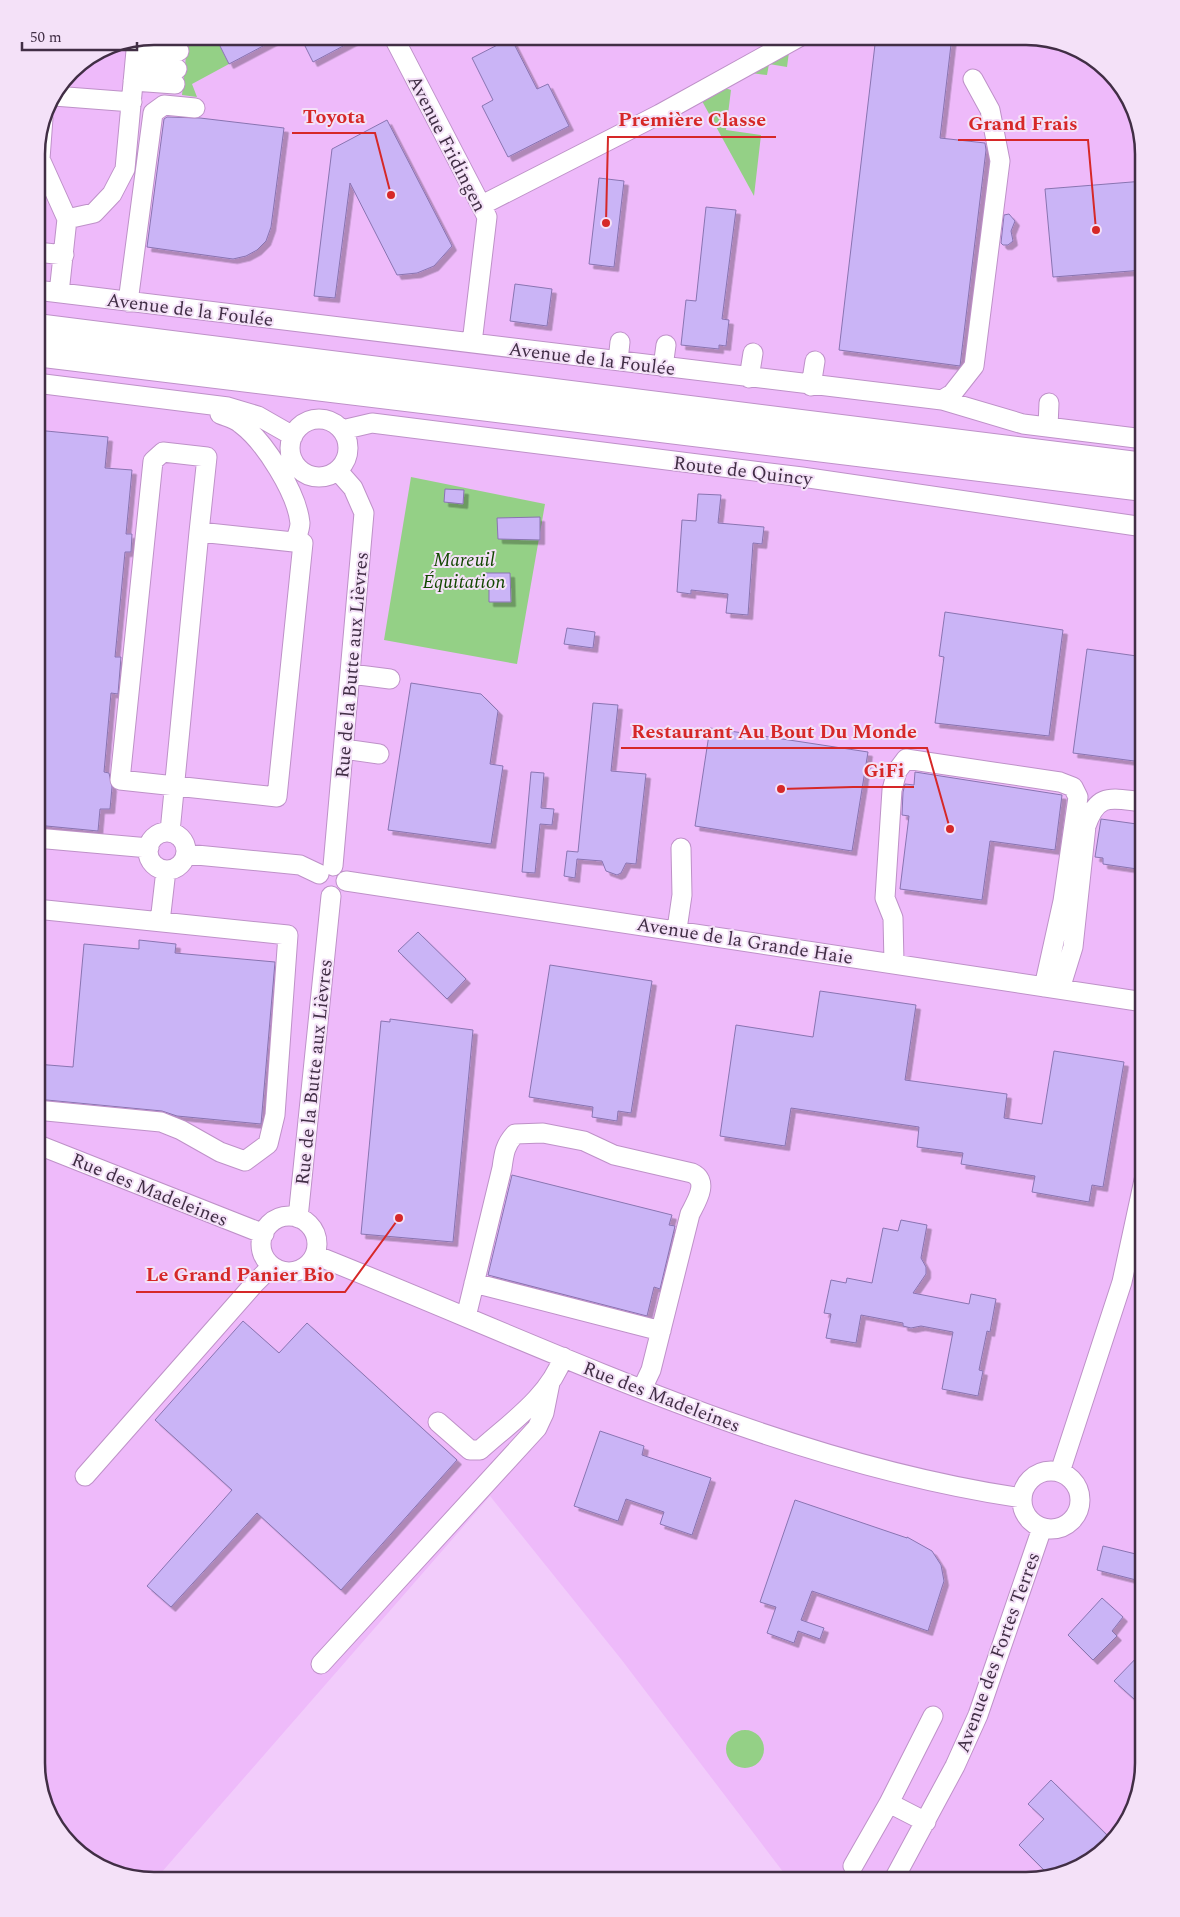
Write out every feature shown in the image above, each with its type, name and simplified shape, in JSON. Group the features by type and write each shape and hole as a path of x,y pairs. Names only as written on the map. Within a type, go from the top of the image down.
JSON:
{"highway":[{"path":"45,329 1135,466"},
{"path":"45,353 1135,486"}],"street":[{"name":"Avenue Fridingen","path":"398,45 487,217 489,251 472,343"},
{"path":"482,205 561,170 622,130 692,93 732,76 756,57 783,45"},
{"path":"136,58 177,68 136,58"},
{"path":"67,219 94,213 112,194 125,169 136,58"},
{"path":"942,400 952,394 974,366 1000,160 990,110 973,79"},
{"path":"61,97 132,102"},
{"path":"128,302 137,267 153,113 164,105 195,108"},
{"path":"45,170 67,219 59,293"},
{"name":"Avenue de la Foulée","path":"45,291 128,302 282,314 472,343 811,386 942,400 999,419 1135,438"},
{"path":"618,361 620,342"},
{"path":"663,367 666,345"},
{"path":"749,378 753,353"},
{"path":"811,386 814,360"},
{"path":"45,384 228,407 258,416 293,436"},
{"path":"194,403 240,423 261,443 288,488 296,506 300,526 295,542"},
{"path":"1048,403 1048,427"},
{"path":"316,419 326,420 342,430 349,447 348,456 338,471 320,478 302,472 291,455 293,436 306,422 316,419"},
{"name":"Route de Quincy","path":"342,430 372,423 802,477 1135,526"},
{"path":"170,832 174,786 199,532 207,457 163,452 153,461 120,780 174,786 277,797 303,543 199,532"},
{"name":"Rue de la Butte aux Lièvres","path":"326,870 344,749 352,674 364,513 353,488 338,471"},
{"path":"352,674 390,679"},
{"path":"344,749 378,754"},
{"path":"894,963 894,918 885,898 892,790 897,771 906,759 1060,782 1073,787 1078,797 1052,988"},
{"path":"1052,988 1073,947 1086,826 1091,814 1098,802 1108,798 1135,801"},
{"path":"170,832 176,834 184,842 186,854 177,867 166,870 153,863 149,848 150,843 158,834 170,832"},
{"path":"45,839 149,848"},
{"path":"677,930 682,894 681,848"},
{"path":"186,854 300,865 326,870 341,869 346,881 340,893 331,896 319,888 326,870"},
{"path":"160,922 166,870"},
{"name":"Avenue de la Grande Haie","path":"346,881 1135,1001"},
{"name":"Rue de la Butte aux Lièvres","path":"298,1218 331,896"},
{"path":"45,910 288,935 275,1115 268,1144 246,1161 220,1152 181,1130 161,1122 45,1111"},
{"path":"466,1316 506,1144 515,1134 544,1132 584,1141 614,1155 698,1175 701,1181 700,1193 690,1214 651,1370 642,1389"},
{"name":"Rue des Madeleines","path":"45,1148 264,1234"},
{"path":"290,1216 298,1218 306,1222 316,1237 315,1255 311,1262 296,1271 280,1271 272,1266 262,1252 264,1234 274,1221 290,1216"},
{"path":"1060,1472 1122,1282 1135,1222"},
{"name":"Rue des Madeleines","path":"315,1255 642,1389 753,1432 880,1468 1022,1498"},
{"path":"85,1476 248,1290 272,1266"},
{"path":"474,1283 660,1331"},
{"path":"438,1422 470,1450 480,1450 544,1392 558,1372 563,1357"},
{"path":"321,1664 537,1428 544,1413 550,1383"},
{"path":"1045,1471 1060,1472 1074,1481 1078,1488 1080,1496 1078,1513 1066,1525 1050,1530 1042,1528 1026,1516 1022,1498 1023,1490 1032,1478 1045,1471"},
{"name":"Avenue des Fortes Terres","path":"898,1872 955,1766 978,1715 1042,1528"},
{"path":"853,1866 889,1803 933,1716"},
{"path":"889,1803 926,1822"}],"shaded area":[{"path":"147,45 1033,45 1047,47 1074,56 1098,72 1117,93 1129,119 1133,133 1135,154 1135,1763 1131,1791 1124,1811 1108,1835 1087,1854 1074,1861 1047,1870 1026,1872 783,1872 621,1659 490,1496 162,1872 133,1870 106,1861 82,1845 63,1824 51,1798 45,1763 45,147 53,112 63,93 93,63 112,53"}],"green space":[{"path":"187,45 220,45 229,64 192,84 197,97 182,95"},
{"path":"789,52 787,67 769,64 767,75 751,73"},
{"path":"725,88 731,90 726,130 761,135 754,196 702,101"},
{"name":"Mareuil Équitation","path":"411,477 545,504 517,664 384,640"},
{"path":"745,1730 752,1731 758,1736 763,1742 763,1756 758,1762 752,1767 745,1768 738,1767 732,1762 727,1756 726,1749 727,1742 732,1736 738,1731"}],"building":[{"path":"220,45 265,45 229,64"},
{"path":"304,45 345,45 313,62"},
{"path":"497,45 515,45 537,89 548,84 569,126 508,157 482,106 493,100 472,58"},
{"path":"875,45 951,45 940,138 985,143 986,150 960,366 839,350"},
{"path":"167,117 200,118 284,128 271,227 266,241 257,250 246,256 233,259 147,247 164,119"},
{"path":"387,120 452,246 434,266 417,273 397,275 350,183 335,298 314,296 332,149"},
{"path":"599,178 624,181 614,267 589,264"},
{"path":"1135,182 1135,271 1053,277 1045,189"},
{"path":"706,207 736,210 722,319 729,320 726,346 719,345 719,349 681,345 686,300 696,301"},
{"path":"1009,214 1015,221 1011,231 1013,241 1008,245 1003,245 1001,243 1004,215"},
{"path":"515,284 552,289 547,326 510,321"},
{"path":"45,431 108,437 105,468 132,470 126,534 132,534 131,552 125,552 115,657 121,657 118,694 111,693 104,772 109,773 112,787 110,809 100,809 98,831 45,826"},
{"path":"445,489 464,490 463,504 444,502"},
{"path":"698,494 721,495 718,523 764,527 762,544 753,543 748,615 726,613 728,594 691,590 691,594 677,592 682,520 696,521"},
{"path":"540,517 540,540 498,539 497,518"},
{"path":"485,573 510,573 511,602 489,602 489,587 485,587"},
{"path":"945,612 1063,630 1049,736 935,723 944,657 939,656"},
{"path":"567,628 595,632 593,648 564,644"},
{"path":"1087,649 1135,656 1135,761 1073,753"},
{"path":"411,683 481,694 498,711 490,764 503,766 491,844 388,830"},
{"path":"593,703 618,705 611,771 646,774 636,864 626,863 621,873 617,875 606,871 602,861 577,859 575,878 564,876 567,851 578,852"},
{"path":"710,728 868,752 852,851 695,826"},
{"path":"531,772 544,773 541,808 554,809 552,825 540,824 535,873 522,872"},
{"path":"915,772 1062,795 1055,850 990,841 982,900 900,889 909,816 902,815 903,792 905,784 914,785"},
{"path":"1101,819 1135,824 1135,869 1103,864 1103,858 1095,857"},
{"path":"418,932 466,979 447,999 398,951"},
{"path":"139,940 176,944 175,953 275,962 261,1124 177,1116 162,1111 45,1100 45,1065 73,1067 84,944 139,949"},
{"path":"550,965 652,981 631,1113 618,1111 617,1121 592,1117 593,1107 529,1097"},
{"path":"820,991 916,1005 905,1080 1007,1094 1004,1118 1042,1124 1054,1051 1124,1062 1103,1187 1092,1185 1089,1202 1032,1192 1035,1176 961,1164 963,1153 917,1147 919,1127 791,1108 785,1146 720,1136 736,1025 813,1037"},
{"path":"390,1019 473,1030 453,1242 361,1234 381,1021 390,1022"},
{"path":"512,1175 672,1215 669,1225 675,1226 660,1289 654,1287 647,1316 488,1275"},
{"path":"901,1220 927,1225 921,1258 926,1267 926,1274 913,1293 969,1304 971,1294 996,1299 990,1332 987,1331 979,1370 983,1371 978,1396 942,1389 953,1332 921,1326 911,1328 903,1326 903,1323 861,1315 856,1343 826,1338 831,1314 824,1313 831,1280 846,1283 847,1278 872,1283 883,1228 898,1231"},
{"path":"243,1321 279,1353 307,1323 457,1460 341,1590 257,1513 171,1607 147,1586 232,1490 155,1420"},
{"path":"600,1431 644,1446 642,1455 711,1478 692,1535 660,1524 664,1512 626,1499 618,1521 574,1506"},
{"path":"795,1500 907,1537 932,1551 941,1565 944,1581 928,1631 812,1591 801,1620 824,1628 820,1639 798,1631 794,1643 767,1633 776,1607 760,1602"},
{"path":"1103,1546 1135,1554 1135,1580 1097,1570"},
{"path":"1102,1598 1123,1617 1112,1631 1117,1636 1093,1660 1068,1635"},
{"path":"1135,1659 1135,1700 1114,1681"},
{"path":"1051,1780 1107,1836 1087,1854 1061,1866 1044,1870 1019,1845 1044,1819 1028,1804"}],"place":[{"name":"Toyota","path":"391,195"},
{"name":"Première Classe","path":"606,223"},
{"name":"Grand Frais","path":"1096,230"},
{"name":"GiFi","path":"781,789"},
{"name":"Restaurant Au Bout Du Monde","path":"950,829"},
{"name":"Le Grand Panier Bio","path":"399,1218"}]}
